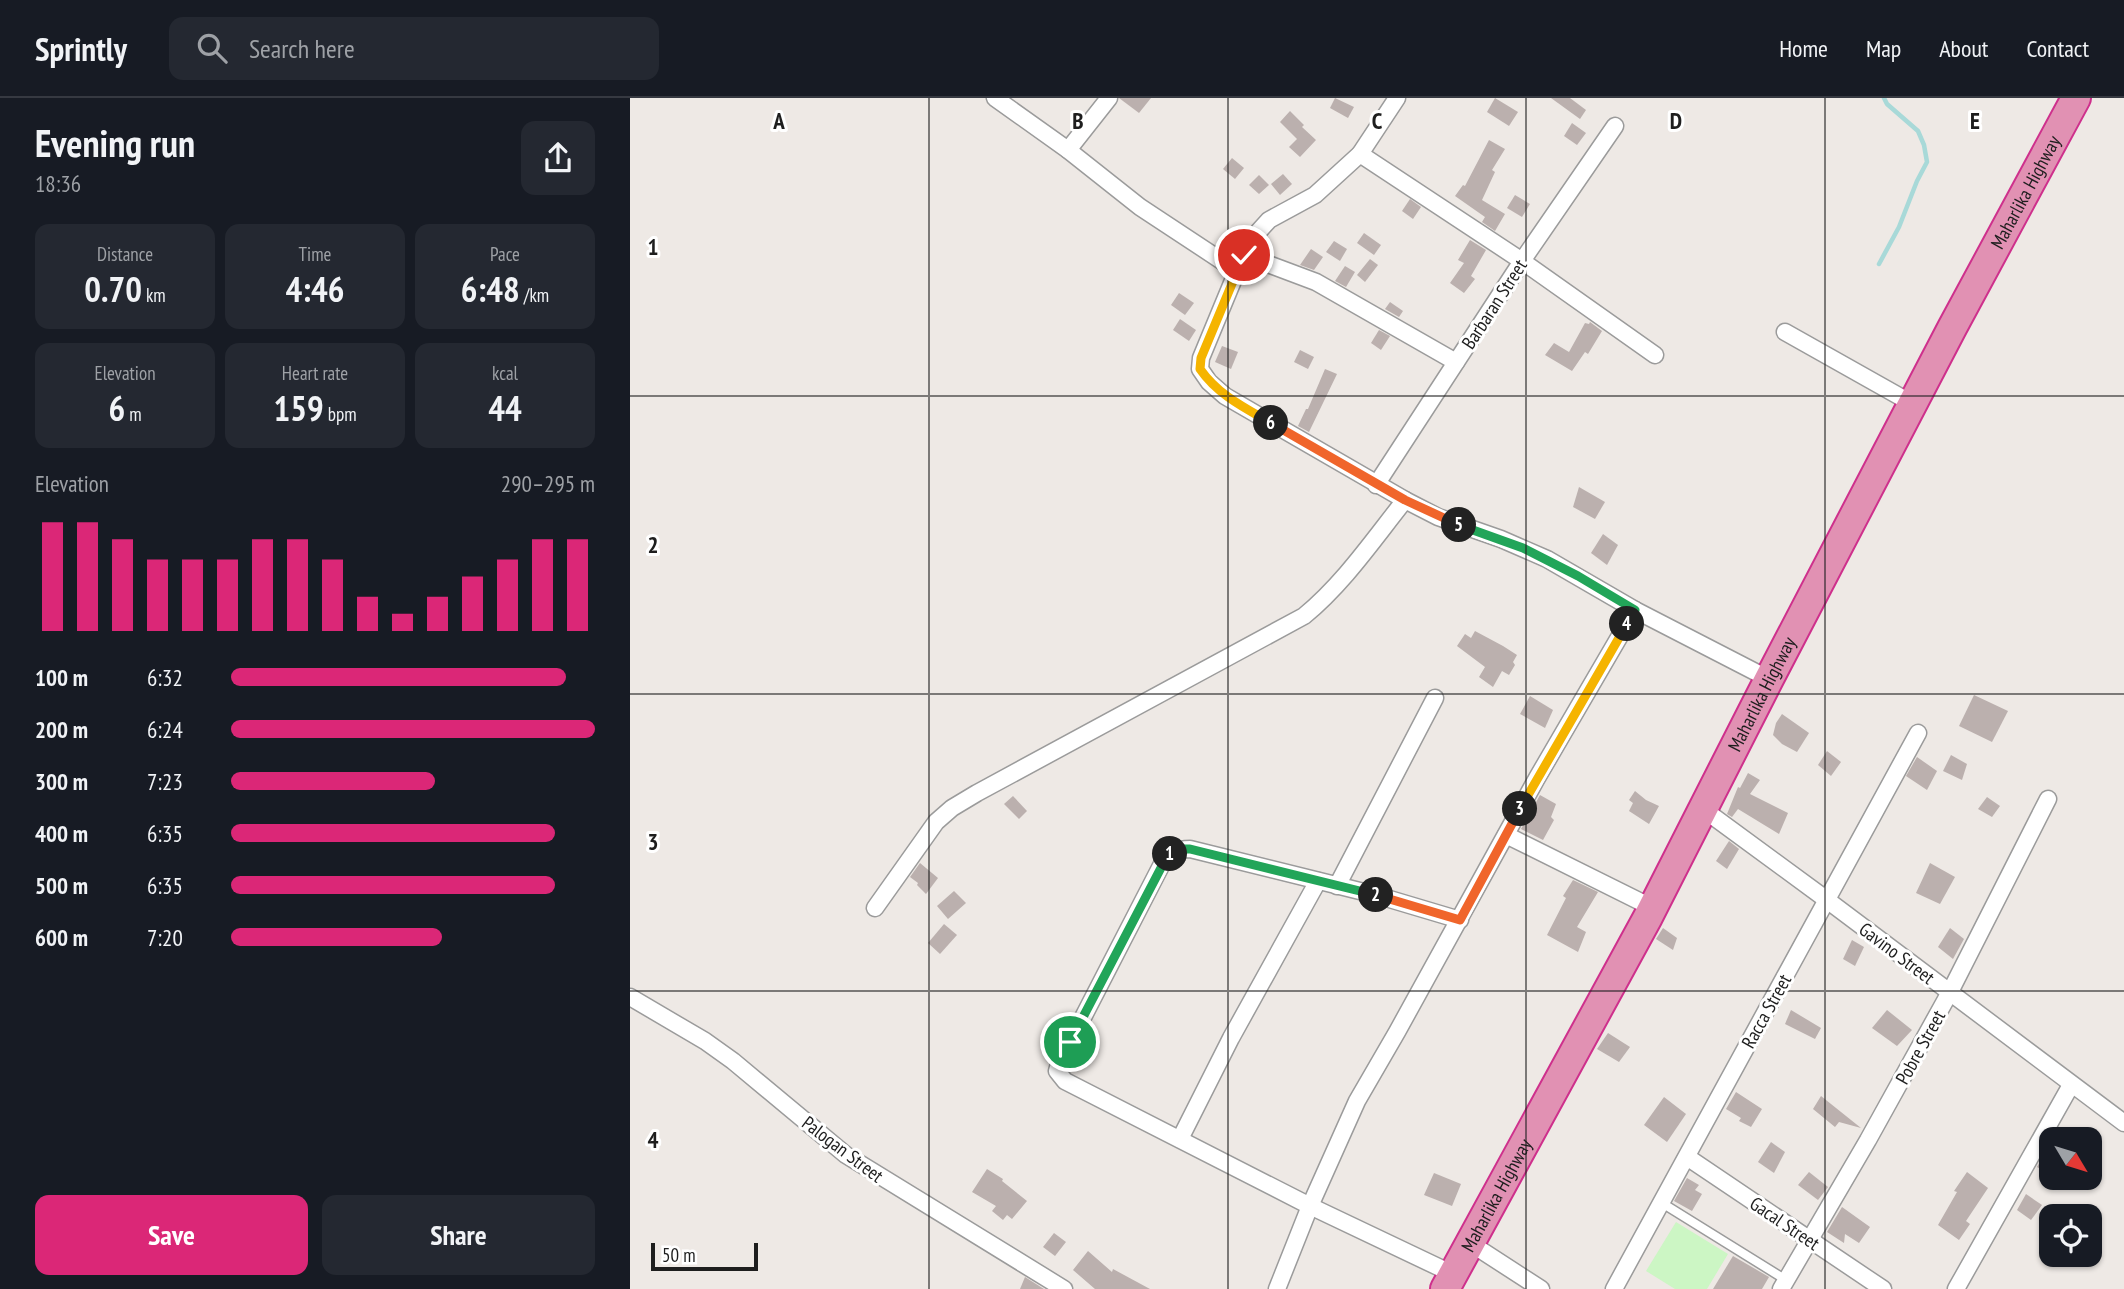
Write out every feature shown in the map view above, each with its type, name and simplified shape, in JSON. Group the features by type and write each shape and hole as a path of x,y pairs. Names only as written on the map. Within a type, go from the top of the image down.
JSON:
{"highway":[{"name":"Maharlika Highway","path":"1449,1282 1653,908 1952,328 2076,98"}],"street":[{"path":"995,98 1068,150 1140,207 1237,271"},
{"path":"1068,150 1109,98"},
{"path":"1397,98 1360,154 1329,184 1315,195 1269,219 1259,231 1237,271 1201,358 1200,369 1209,382 1225,396 1376,485 1463,527 1523,548 1769,679"},
{"name":"Barbaran Street","path":"1376,485 1522,261 1615,126"},
{"path":"1360,154 1522,261 1655,355"},
{"path":"1244,255 1316,282 1456,362"},
{"path":"1785,332 1913,404"},
{"path":"875,908 923,839 947,811 1304,616 1322,601 1345,575 1405,500"},
{"path":"1277,1289 1310,1206 1357,1101 1537,778 1635,610"},
{"path":"1337,886 1435,698"},
{"name":"Racca Street","path":"1614,1289 1918,733"},
{"name":"Pobre Street","path":"1784,1284 1950,992 2048,799"},
{"name":"Gavino Street","path":"1703,809 2124,1123"},
{"path":"1506,835 1653,908"},
{"path":"1449,1282 1310,1206 1065,1081 1057,1070 1163,864 1177,849 1190,849 1376,895 1460,920"},
{"path":"1180,1139 1231,1038 1318,881"},
{"name":"Palogan Street","path":"630,998 705,1041 733,1061 846,1155 1064,1289"},
{"path":"1956,1289 2071,1085"},
{"name":"Gacal Street","path":"1687,1157 1884,1289"},
{"path":"1470,1243 1541,1289"}],"lane":[{"path":"1661,1203 1784,1284"}],"green space":[{"path":"1676,1222 1728,1254 1707,1289 1675,1289 1646,1271"}],"building":[{"path":"1119,98 1151,98 1139,113"},
{"path":"1335,98 1354,107 1348,118 1330,108"},
{"path":"1495,98 1518,112 1509,126 1487,112"},
{"path":"1551,98 1570,98 1586,110 1580,119"},
{"path":"1290,111 1316,140 1300,157 1289,147 1297,139 1280,122"},
{"path":"1572,123 1586,133 1577,145 1564,136"},
{"path":"1489,140 1505,149 1492,170 1495,172 1482,200 1505,214 1495,231 1482,222 1485,217 1455,196 1463,185 1465,186"},
{"path":"1232,158 1244,168 1235,179 1223,169"},
{"path":"1283,174 1292,184 1280,195 1271,184"},
{"path":"1259,175 1269,185 1259,194 1249,185"},
{"path":"1515,195 1530,204 1522,217 1507,208"},
{"path":"1410,199 1421,207 1413,219 1402,211"},
{"path":"1364,233 1381,245 1374,255 1357,243"},
{"path":"1470,240 1486,250 1471,276 1475,279 1464,293 1450,283 1464,263 1458,260"},
{"path":"1334,241 1347,249 1340,261 1326,252"},
{"path":"1311,249 1323,257 1314,270 1300,265"},
{"path":"1370,259 1378,265 1365,282 1357,275"},
{"path":"1345,266 1355,272 1346,287 1335,281"},
{"path":"1179,293 1194,303 1185,315 1171,305"},
{"path":"1390,302 1403,311 1399,317 1385,309"},
{"path":"1180,319 1196,330 1189,341 1173,330"},
{"path":"1590,322 1602,331 1588,354 1585,352 1572,371 1545,355 1554,343 1569,352 1585,323"},
{"path":"1379,330 1390,336 1381,350 1371,343"},
{"path":"1222,346 1238,352 1231,369 1215,362"},
{"path":"1300,350 1314,357 1308,369 1294,362"},
{"path":"1325,369 1337,374 1309,432 1298,426"},
{"path":"1579,487 1605,502 1595,519 1573,507"},
{"path":"1603,534 1618,545 1607,565 1591,553"},
{"path":"1475,631 1517,655 1509,675 1502,671 1493,687 1479,677 1485,667 1457,646 1465,634 1471,638"},
{"path":"1974,695 2008,711 1992,742 1959,726"},
{"path":"1530,696 1553,710 1545,728 1520,714"},
{"path":"1782,714 1809,733 1797,752 1782,744 1773,735"},
{"path":"1827,751 1841,762 1831,776 1818,765"},
{"path":"1951,755 1967,764 1962,780 1943,771"},
{"path":"1917,757 1937,771 1927,790 1906,776"},
{"path":"1748,773 1760,780 1750,794 1788,813 1779,834 1738,809 1732,817 1727,814 1738,787 1740,788"},
{"path":"1635,791 1659,806 1649,824 1629,811 1633,803 1629,800"},
{"path":"1540,795 1556,804 1551,817 1554,820 1543,840 1521,829"},
{"path":"1013,796 1027,811 1019,819 1004,804"},
{"path":"1987,797 2000,806 1992,817 1978,809"},
{"path":"1729,841 1739,849 1727,869 1716,861"},
{"path":"920,863 938,878 926,894 910,877"},
{"path":"1930,863 1955,877 1940,904 1916,893"},
{"path":"1573,880 1598,892 1577,927 1586,932 1578,952 1547,935 1566,898 1563,896"},
{"path":"954,891 966,903 948,919 937,906"},
{"path":"944,924 957,935 940,954 928,943"},
{"path":"1663,928 1677,938 1673,950 1656,939"},
{"path":"1950,928 1964,939 1953,959 1938,947"},
{"path":"1852,940 1864,947 1855,966 1843,959"},
{"path":"1791,1010 1821,1028 1815,1039 1785,1024"},
{"path":"1887,1010 1912,1030 1897,1046 1872,1028"},
{"path":"1608,1033 1630,1047 1619,1062 1597,1049"},
{"path":"1736,1092 1762,1109 1751,1127 1739,1121 1741,1118 1726,1109"},
{"path":"1821,1096 1861,1128 1839,1122 1835,1127 1813,1109"},
{"path":"1664,1097 1686,1114 1667,1142 1644,1125"},
{"path":"1771,1142 1785,1152 1774,1173 1758,1162"},
{"path":"987,1169 1003,1179 1002,1181 1027,1201 1012,1219 1007,1215 1003,1220 992,1211 996,1206 972,1192"},
{"path":"1809,1172 1828,1187 1818,1200 1798,1185"},
{"path":"1967,1172 1988,1188 1966,1221 1970,1224 1959,1240 1938,1225 1957,1192 1954,1191"},
{"path":"1434,1173 1461,1184 1452,1206 1424,1195"},
{"path":"1687,1178 1699,1185 1695,1190 1702,1194 1692,1211 1674,1201"},
{"path":"2026,1194 2041,1204 2031,1220 2017,1210"},
{"path":"1842,1207 1870,1227 1859,1243 1845,1234 1844,1243 1827,1232"},
{"path":"1054,1233 1066,1242 1055,1256 1043,1247"},
{"path":"1088,1251 1112,1272 1113,1269 1150,1289 1095,1289 1073,1270"},
{"path":"1733,1256 1769,1277 1762,1289 1713,1289"},
{"path":"1025,1277 1044,1289 1020,1289"}],"waterway":[{"path":"1879,264 1899,227 1927,162 1918,131 1887,104 1884,98"}],"route":[{"path":"1070,1042 1163,864 1177,849 1190,849 1376,895 1460,920 1537,778 1635,610 1578,576 1523,548 1438,517 1376,485 1225,396 1209,382 1200,369 1201,358 1244,255"}]}
